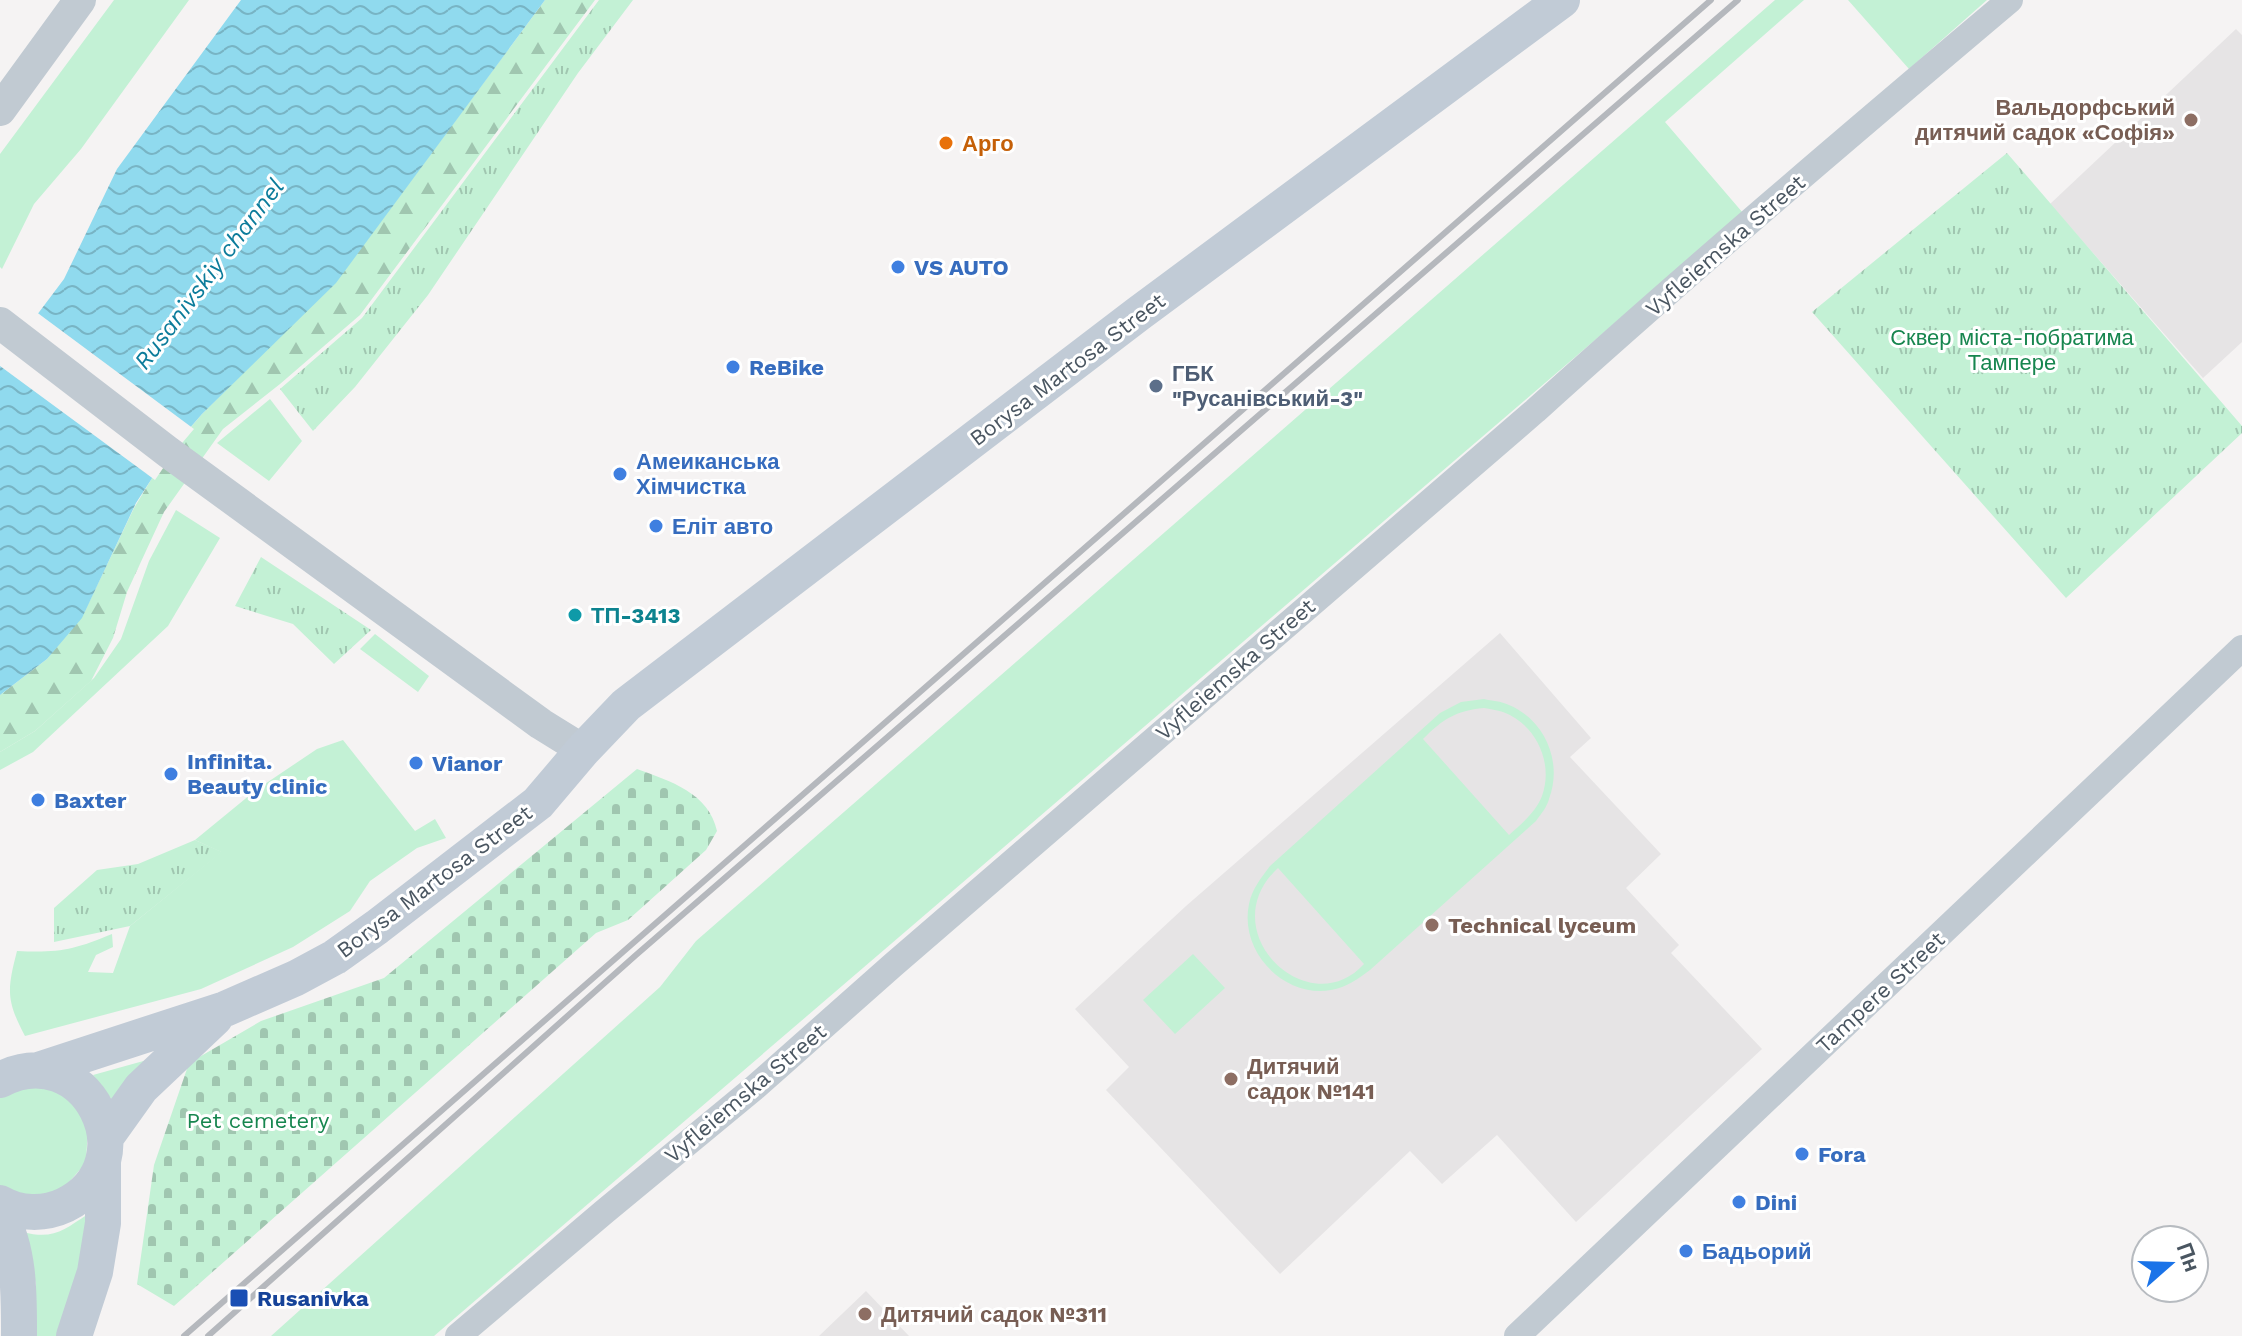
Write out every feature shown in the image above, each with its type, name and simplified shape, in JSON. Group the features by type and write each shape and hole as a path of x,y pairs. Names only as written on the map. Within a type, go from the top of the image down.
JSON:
{"main road":[{"name":"Borysa Martosa Street","path":"1,1078 38,1070 225,1009 335,957 538,803 626,705 699,648 1138,314 1562,0"},
{"name":"Borysa Martosa Street","path":"0,1203 33,1213 56,1210 76,1199 93,1183 105,1150 141,1088 225,1009"},
{"path":"38,1070 58,1074 77,1084 92,1099 102,1117 105,1150 103,1223 95,1272 74,1336"},
{"path":"0,1215 12,1247 19,1291 19,1336"}],"street":[{"path":"0,110 80,0"},
{"name":"Vyfleiemska Street","path":"458,1336 753,1089 902,956 2010,0"},
{"path":"0,323 168,452 541,724 583,750"},
{"name":"Tampere Street","path":"1517,1336 2242,648"}],"shaded area":[{"name":"Вальдорфський дитячий садок «Софія»","path":"2236,29 2242,35 2242,342 2203,378 2050,204"},
{"name":"Technical lyceum","path":"1500,633 1591,738 1570,757 1661,854 1626,888 1679,945 1671,953 1762,1049 1576,1222 1497,1135 1442,1184 1410,1151 1280,1274 1106,1090 1129,1067 1075,1009 1186,906"},
{"name":"Дитячий садок №311","path":"866,1291 909,1336 819,1336"}],"green space":[{"path":"114,0 189,0 81,149 34,204 2,269 0,154"},
{"path":"545,0 595,0 360,315 223,429 164,512 127,592 113,638 91,681 35,731 0,752 0,695 47,659 84,613 134,508 163,460 202,414 341,275"},
{"path":"599,0 633,0 578,73 428,295 355,387 313,431 280,389 362,318"},
{"path":"1775,0 1804,0 1665,122 1743,213 434,1336 271,1336 660,987 696,941"},
{"path":"1848,0 1987,0 1909,69"},
{"name":"Сквер міста-побратима Тампере","path":"2007,153 2242,426 2242,433 2066,598 1812,312"},
{"path":"270,399 302,441 269,481 217,443"},
{"path":"176,510 220,538 168,626 33,752 0,770 0,752 35,731 94,678 121,639 149,561"},
{"path":"261,557 371,630 334,664 293,624 235,606"},
{"path":"375,634 429,676 418,692 360,649"},
{"path":"1484,699 1506,704 1522,712 1541,732 1548,744 1554,771 1553,785 1544,810 1536,821 1357,979 1337,989 1314,991 1282,979 1258,954 1251,939 1249,904 1257,884 1270,866 1440,713 1461,702","holes":["1484,708 1503,712 1525,726 1544,758 1546,771 1542,796 1532,812 1509,835 1423,739 1450,717","1278,868 1364,964 1342,980 1318,984 1295,977 1275,962 1261,942 1255,918 1260,893"]},
{"path":"343,740 415,831 435,819 446,838 417,848 370,881 350,911 293,947 201,989 25,1036 14,1013 10,995 17,951 66,949 112,934 113,947 96,955 88,972 113,973 130,926 221,852 195,840 256,790 317,749"},
{"name":"Pet cemetery","path":"637,769 686,790 706,807 717,831 706,850 628,920 596,933 174,1306 137,1284 154,1165 189,1063 261,1021 384,978"},
{"path":"195,840 222,852 130,926 54,942 54,908 97,870 138,864"},
{"path":"1193,954 1225,988 1175,1034 1143,1000"},
{"path":"147,1060 113,1101 93,1075"},
{"path":"34,1085 67,1095 88,1125 86,1163 61,1191 23,1197 0,1186 0,1097"},
{"path":"88,1214 84,1248 58,1336 35,1336 36,1284 23,1232 50,1234 65,1229"}],"water":[{"name":"Rusanivskiy channel","path":"241,0 545,0 336,283 202,414 169,452 136,503 82,618 47,659 0,695 0,364 64,279 117,169"}],"pier":[{"path":"35,311 194,429 155,480 0,366 0,357"}],"railway":[{"path":"184,1336 1711,0"},
{"path":"208,1336 636,955 1738,0"}],"place":[{"name":"Вальдорфський дитячий садок «Софія»","path":"2191,120"},
{"name":"Арго","path":"946,143"},
{"name":"VS AUTO","path":"898,267"},
{"name":"ReBike","path":"733,367"},
{"name":"ГБК \"Русанівський-3\"","path":"1156,386"},
{"name":"Амеиканська Хімчистка","path":"620,474"},
{"name":"Еліт авто","path":"656,526"},
{"name":"ТП-3413","path":"575,615"},
{"name":"Vianor","path":"416,763"},
{"name":"Infinita. Beauty clinic","path":"171,774"},
{"name":"Baxter","path":"38,800"},
{"name":"Technical lyceum","path":"1432,925"},
{"name":"Дитячий садок №141","path":"1231,1079"},
{"name":"Fora","path":"1802,1154"},
{"name":"Dini","path":"1739,1202"},
{"name":"Бадьорий","path":"1686,1251"},
{"name":"Rusanivka","path":"239,1298"},
{"name":"Дитячий садок №311","path":"865,1314"}]}
